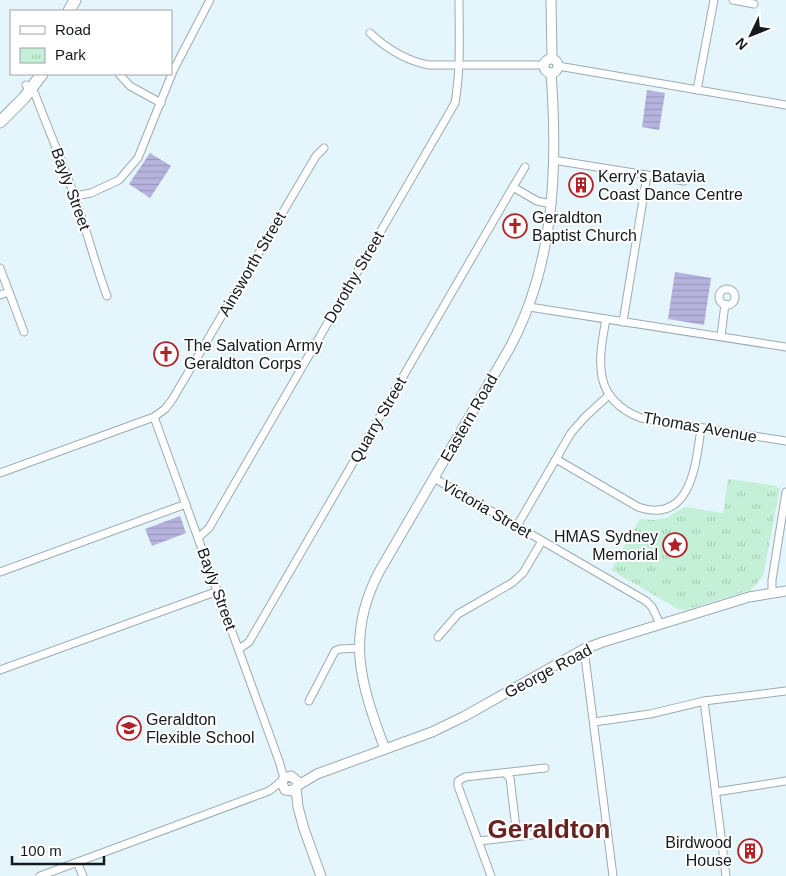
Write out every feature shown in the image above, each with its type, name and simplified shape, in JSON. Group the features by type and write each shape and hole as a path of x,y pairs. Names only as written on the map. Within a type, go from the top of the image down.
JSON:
{"highway":[{"path":"0,114 19,94 28,88 34,75"},
{"path":"0,122 41,75"}],"street":[{"path":"75,196 91,192 119,180 138,158 174,71 210,0"},
{"name":"Dorothy Street","path":"198,538 209,528 455,102 460,65 459,0"},
{"path":"551,0 552,58"},
{"path":"697,90 712,2 714,0"},
{"path":"733,0 754,4"},
{"path":"370,33 381,43 415,63 428,65 544,65"},
{"path":"552,58 547,59 544,65 546,71 551,73 558,66"},
{"path":"552,58 556,60 558,66"},
{"path":"558,66 786,104"},
{"name":"Eastern Road","path":"385,749 364,691 360,648 364,614 373,583 522,326 548,232 552,204 551,73"},
{"path":"120,75 130,86 160,103"},
{"name":"Bayly Street","path":"28,88 35,94 75,196 107,296"},
{"name":"Ainsworth Street","path":"0,473 154,417 165,410 316,156 324,148"},
{"path":"553,160 684,181"},
{"name":"Quarry Street","path":"239,649 249,642 525,168"},
{"path":"623,322 647,175"},
{"path":"513,187 536,201 552,204"},
{"path":"0,268 24,332"},
{"path":"0,295 9,292"},
{"path":"721,336 725,304"},
{"path":"528,307 786,347"},
{"name":"Thomas Avenue","path":"606,319 600,356 601,380 609,394 623,410 641,418 786,441"},
{"path":"518,526 556,459 578,425 609,394"},
{"name":"Bayly Street","path":"154,417 279,761 290,784 321,876"},
{"path":"556,459 638,507 659,511 680,499 689,485 694,475 701,428"},
{"name":"Victoria Street","path":"434,478 646,601 652,607 660,624"},
{"path":"772,593 772,580 786,492"},
{"path":"0,572 186,504"},
{"path":"438,637 458,614 512,584 523,573 542,541"},
{"path":"0,670 218,591"},
{"name":"George Road","path":"40,876 432,732 465,716 584,649 749,597 786,591"},
{"path":"310,701 336,651 360,648"},
{"path":"584,649 613,876"},
{"path":"594,722 650,714 704,701 786,691"},
{"path":"704,701 726,876"},
{"path":"491,876 458,782 464,777 544,768"},
{"path":"505,773 510,778 517,836"},
{"path":"716,792 786,781"},
{"path":"478,842 556,832"},
{"path":"78,862 83,876"}],"green space":[{"path":"728,479 780,488 763,576 751,590 685,610 678,609 611,570 640,519 654,520 666,518 685,507 723,513"}],"water":[{"path":"647,90 665,93 659,130 642,127"},
{"path":"150,153 171,166 150,198 129,184"},
{"path":"675,272 711,278 704,325 668,319"},
{"path":"180,516 186,533 152,546 145,529"}],"place":[{"name":"Kerry's Batavia Coast Dance Centre","path":"581,185"},
{"name":"Geraldton Baptist Church","path":"515,226"},
{"name":"The Salvation Army Geraldton Corps","path":"166,354"},
{"name":"HMAS Sydney Memorial","path":"675,545"},
{"name":"Geraldton Flexible School","path":"129,728"},
{"name":"Birdwood House","path":"750,851"}],"district":[{"name":"Geraldton","path":"549,829"}]}
